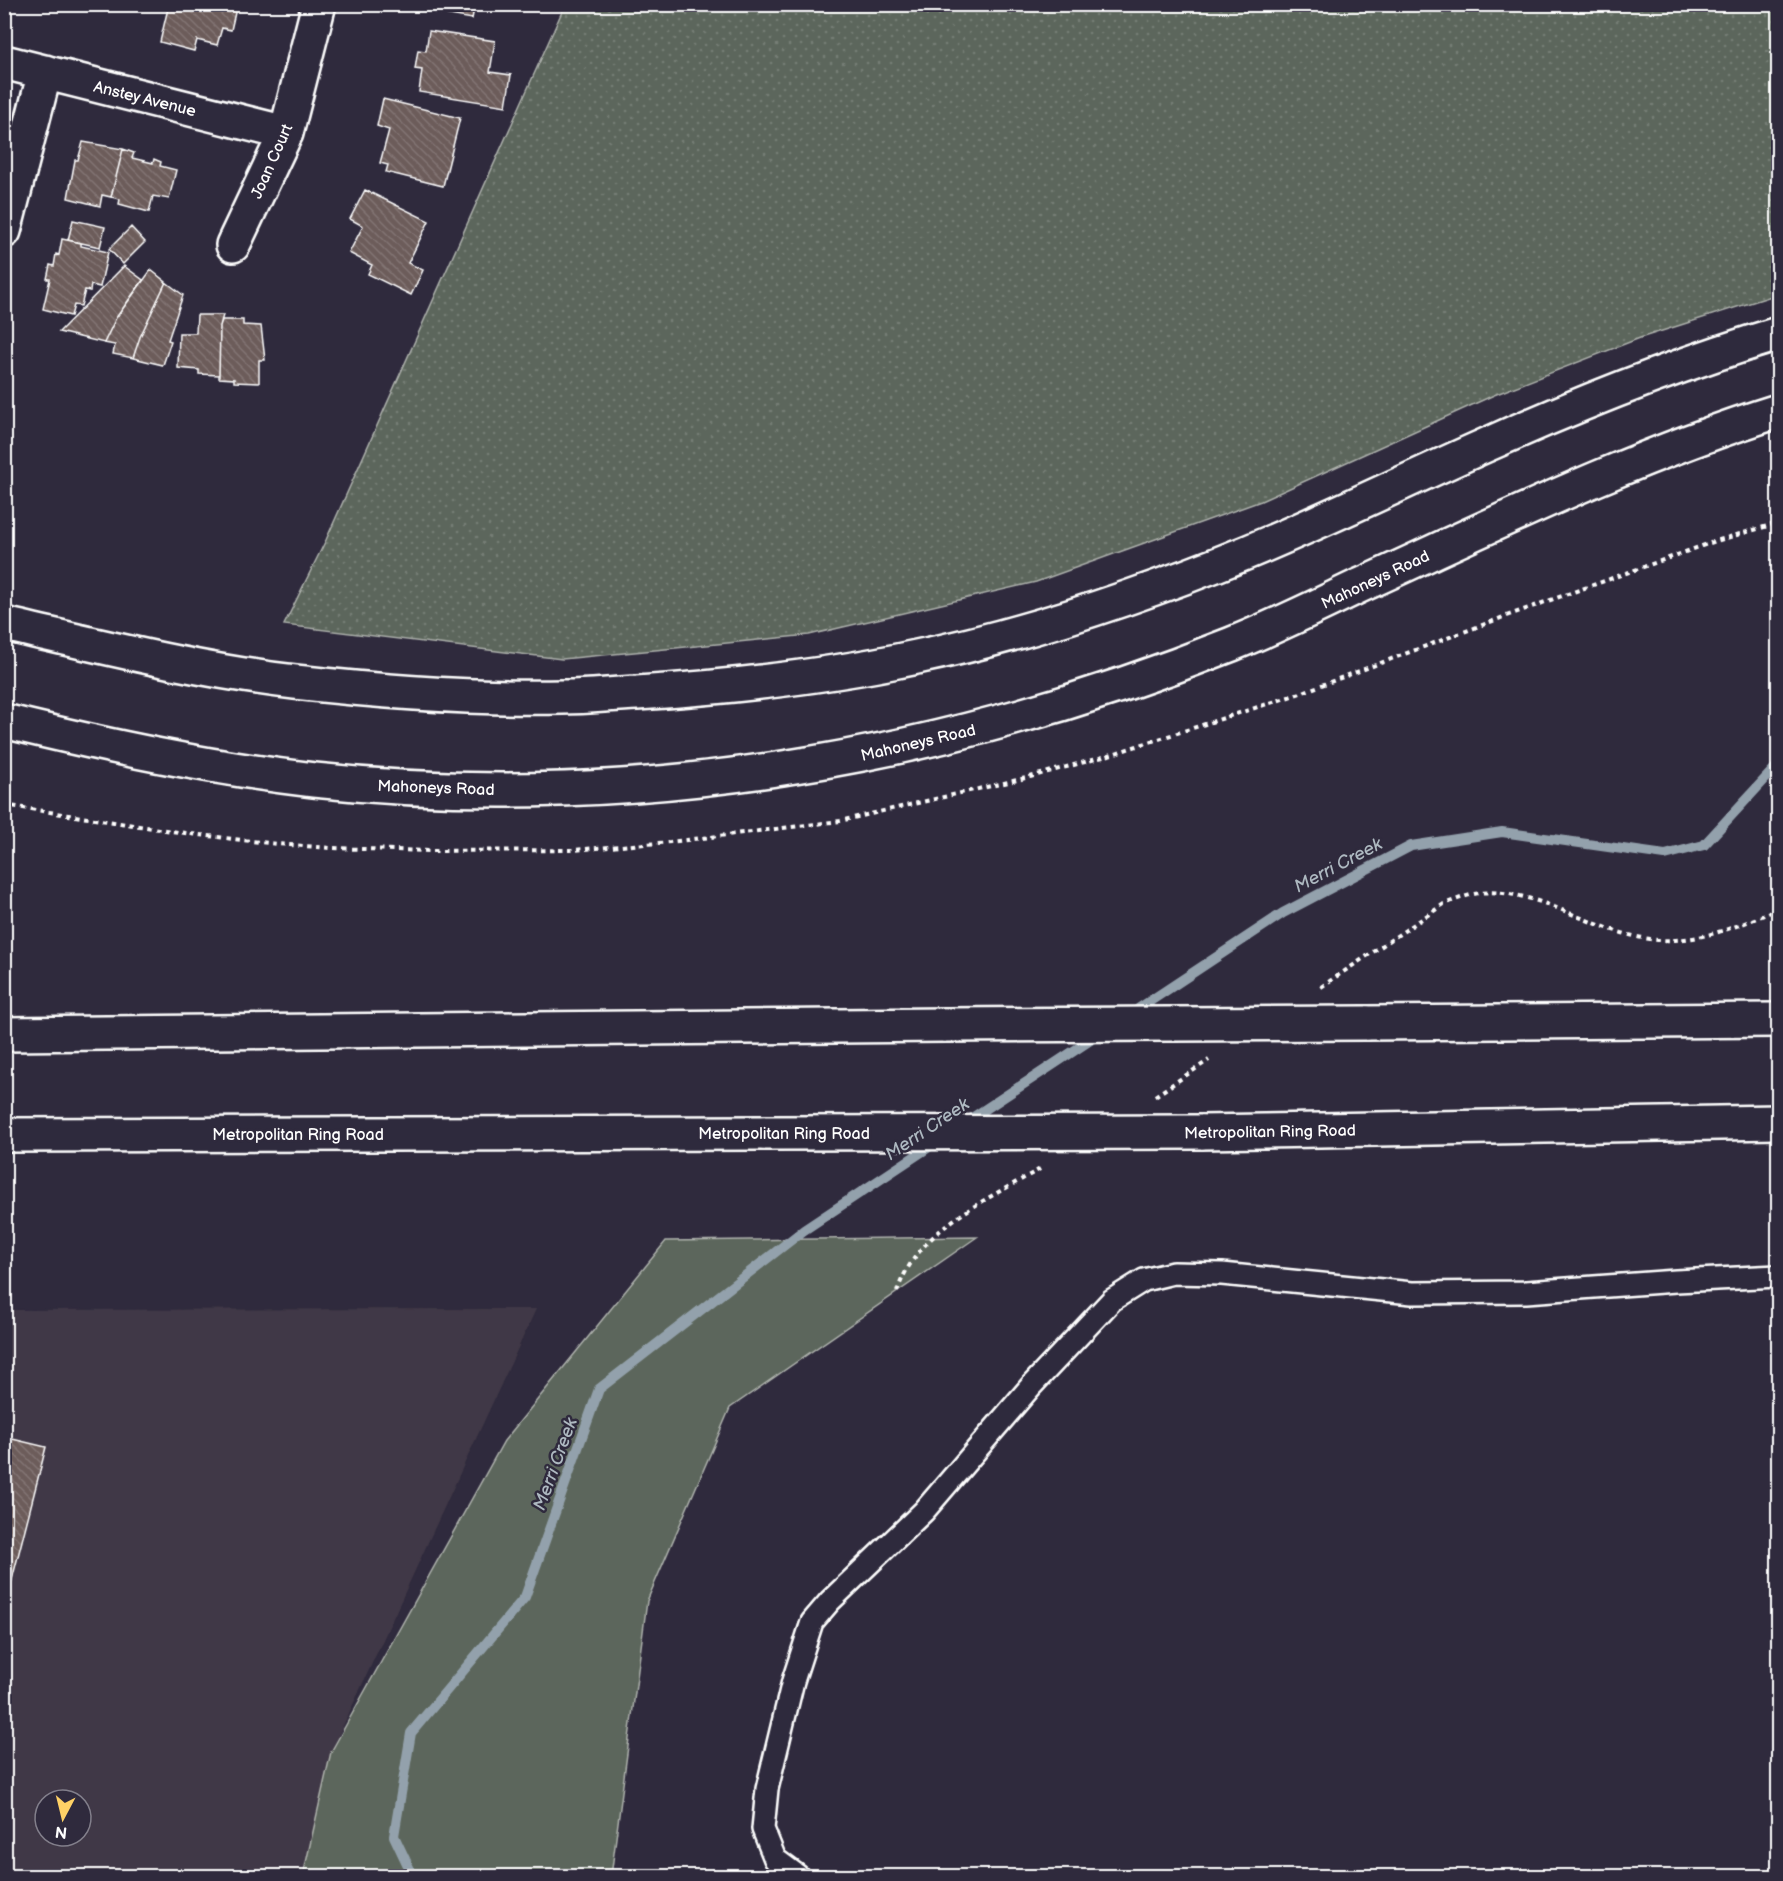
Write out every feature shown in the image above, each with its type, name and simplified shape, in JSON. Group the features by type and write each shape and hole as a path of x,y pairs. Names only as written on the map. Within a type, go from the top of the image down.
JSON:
{"main road":[{"name":"Joan Court","path":"233,245 286,133 319,4"},
{"name":"Anstey Avenue","path":"4,62 286,133"},
{"path":"4,231 45,72"},
{"path":"4,624 174,663 291,682 423,694 575,697 704,689 838,672 914,658 996,638 1122,599 1248,552 1485,445 1601,396 1701,359 1779,334"},
{"name":"Mahoneys Road","path":"4,721 177,760 315,780 453,789 539,790 664,783 772,770 873,754 997,724 1120,686 1236,643 1632,464 1725,427 1779,411"},
{"path":"4,1034 1779,1020"},
{"name":"Metropolitan Ring Road","path":"4,1135 1201,1132 1779,1122"}],"lane":[{"path":"798,1876 775,1859 763,1829 767,1789 793,1681 812,1622 830,1601 924,1511 1032,1385 1112,1300 1144,1280 1173,1273 1222,1274 1423,1293 1526,1292 1779,1276"}],"shaded area":[{"path":"565,5 1778,5 1778,294 1640,338 1494,395 1261,501 1036,582 809,635 562,659 284,625 326,540"},
{"path":"977,1237 730,1408 647,1601 611,1876 303,1876 331,1752 504,1441 666,1241"},
{"path":"536,1309 331,1752 303,1876 5,1876 4,1310"}],"building":[{"path":"169,4 237,4 231,30 222,28 217,45 197,40 194,51 160,42"},
{"path":"405,4 475,4 472,19 405,7"},
{"path":"429,31 495,41 490,72 511,75 506,106 419,92 422,70 415,69 418,50 426,51"},
{"path":"383,99 460,118 443,186 386,172 388,165 380,163 389,130 377,126"},
{"path":"83,142 123,149 111,197 102,195 100,206 68,198 75,160 78,160"},
{"path":"123,149 134,153 132,158 153,163 154,159 161,162 160,166 176,170 169,199 153,196 149,212 119,204 120,199 111,197"},
{"path":"365,190 429,221 408,263 423,270 411,295 368,274 372,265 349,253 363,226 350,219"},
{"path":"73,220 105,227 100,247 68,240"},
{"path":"131,227 145,242 123,264 109,249"},
{"path":"62,239 108,252 100,287 91,285 90,291 85,290 81,306 74,305 71,316 43,309 50,279 47,279 50,265 54,266"},
{"path":"124,266 143,280 116,318 104,343 59,332"},
{"path":"151,270 166,282 140,337 133,358 113,354 115,345 104,343 116,318"},
{"path":"166,282 183,295 168,340 171,341 163,365 133,358 140,337"},
{"path":"197,315 223,315 220,326 219,375 199,374 199,370 178,368 179,333 196,333"},
{"path":"222,320 243,320 243,325 261,326 265,360 259,360 259,383 234,382 234,379 219,378"},
{"path":"4,1437 46,1447 4,1611"}],"waterway":[{"name":"Merri Creek","path":"1129,1015 1283,913 1411,846 1502,832 1665,855 1704,845 1778,765"},
{"name":"Merri Creek","path":"966,1122 1101,1033"},
{"name":"Merri Creek","path":"413,1876 394,1836 411,1733 525,1597 599,1389 804,1230 938,1141"}]}
